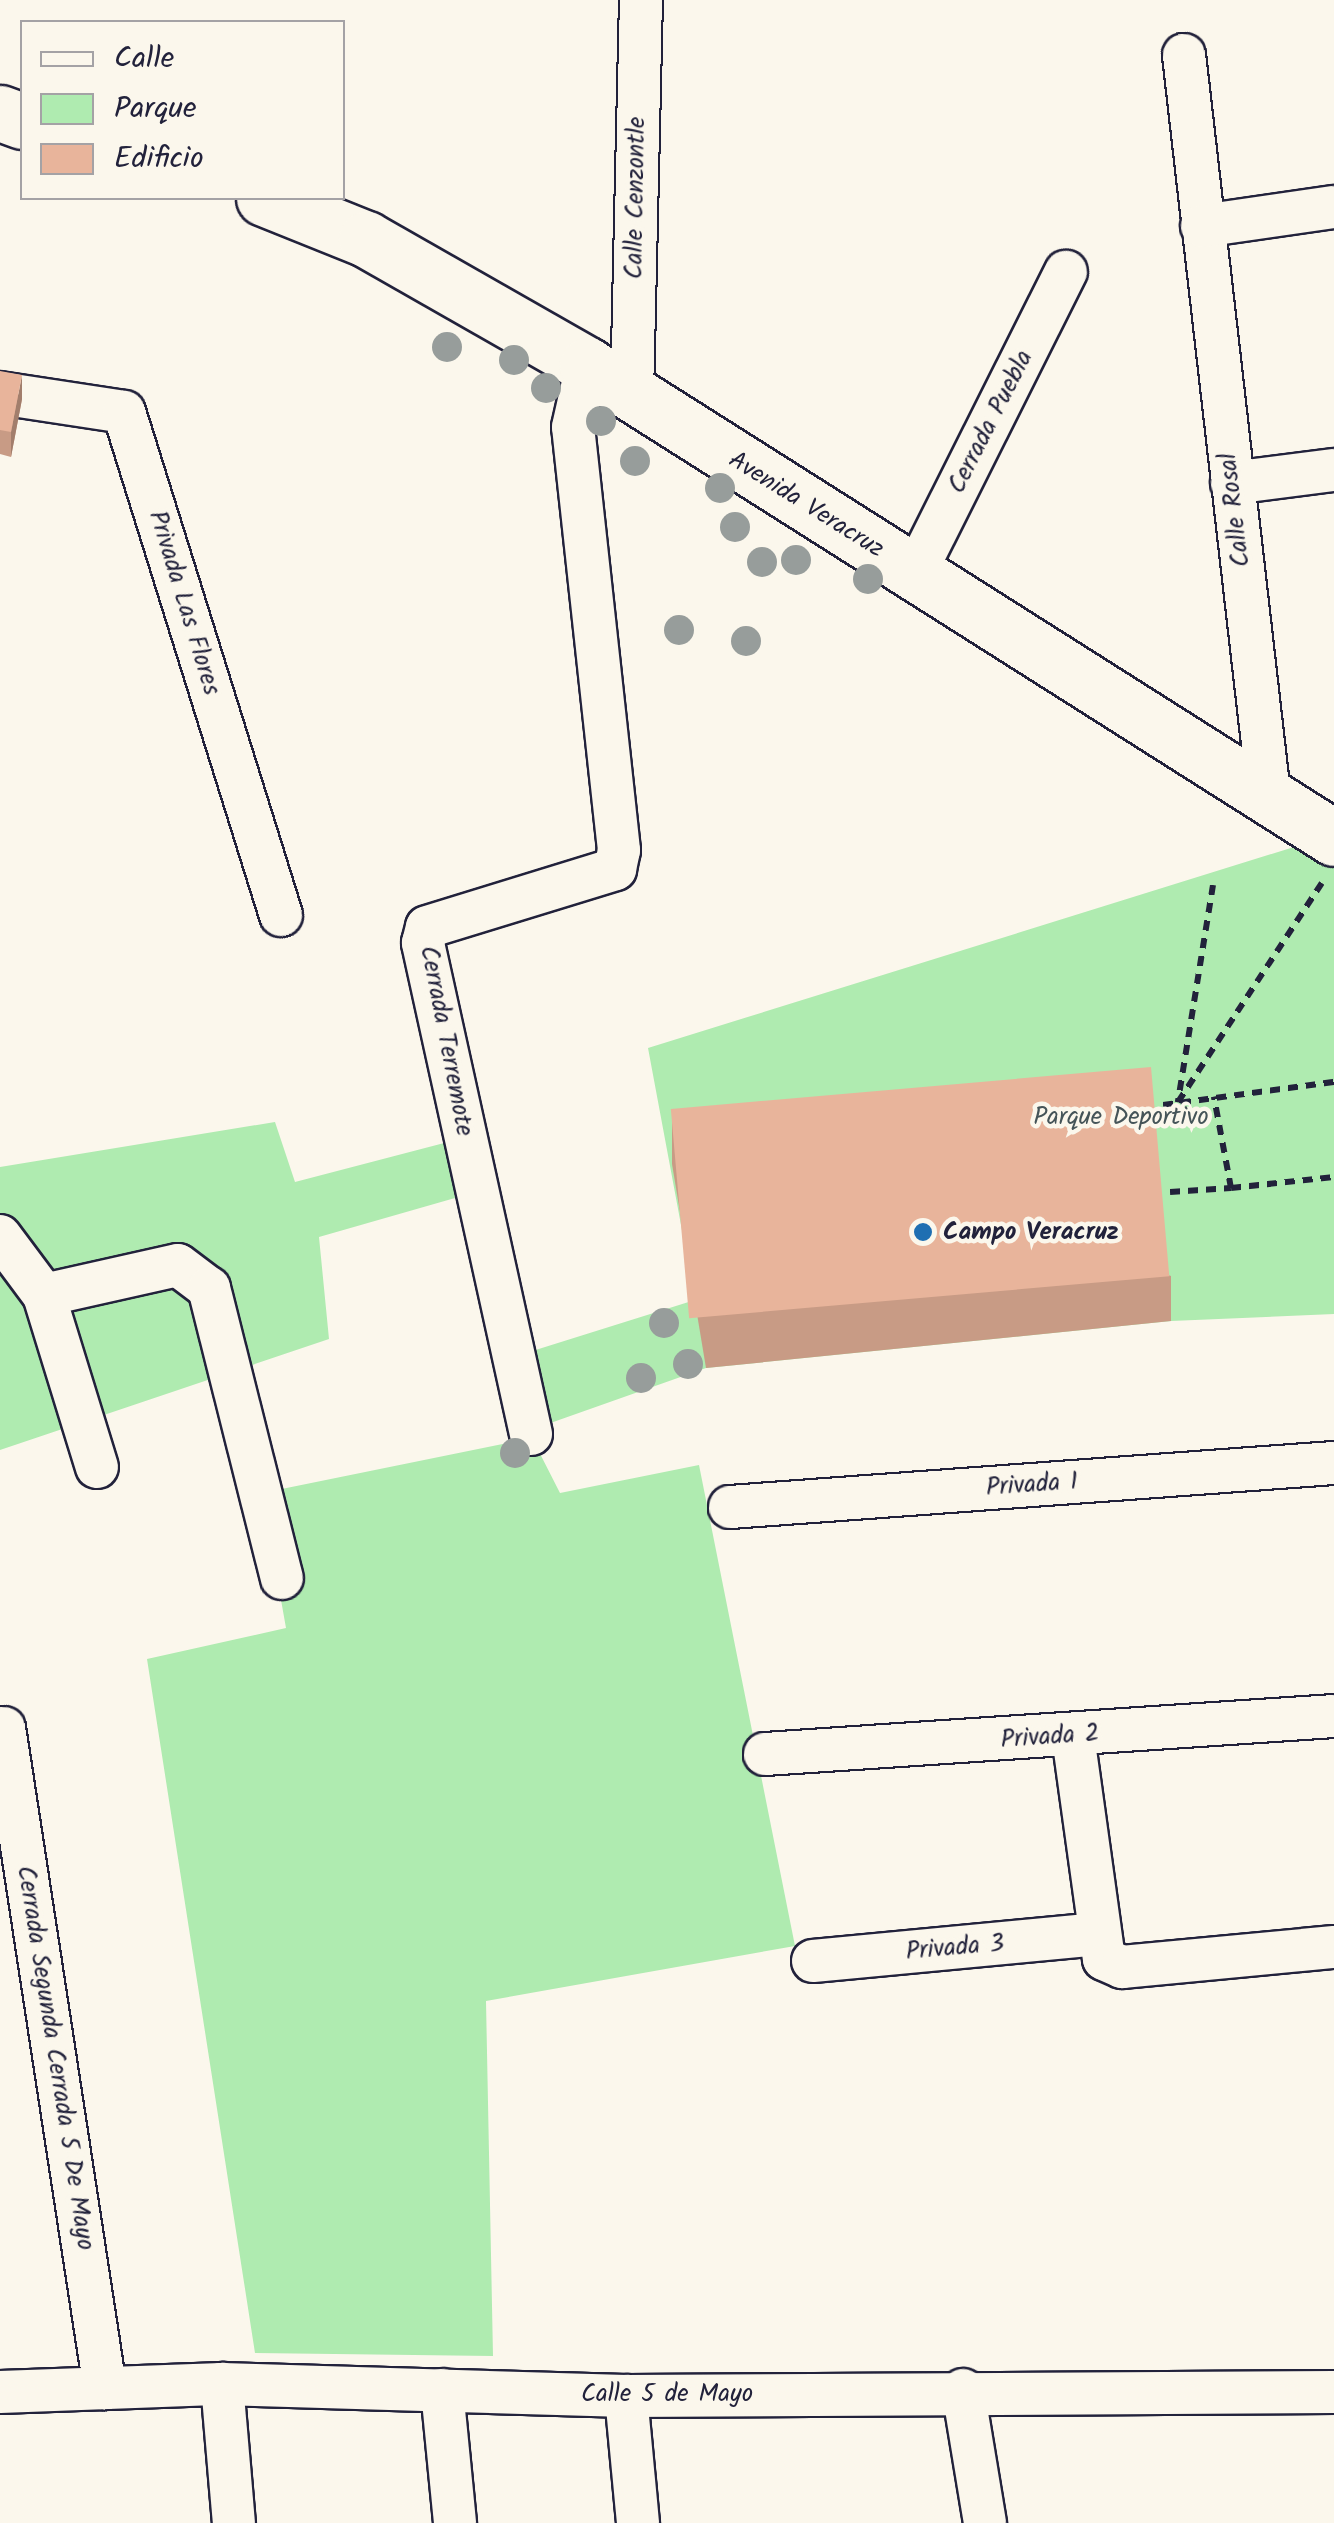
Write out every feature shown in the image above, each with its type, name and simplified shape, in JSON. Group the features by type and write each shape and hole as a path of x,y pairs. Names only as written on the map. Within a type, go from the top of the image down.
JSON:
{"street":[{"name":"Calle Cenzontle","path":"632,395 641,0"},
{"name":"Calle Rosal","path":"1184,56 1270,795"},
{"name":"Avenida Veracruz","path":"269,200 366,239 587,365 1334,838"},
{"path":"1202,226 1334,206"},
{"name":"Cerrada Puebla","path":"915,573 1066,272"},
{"name":"Cerrada Terremote","path":"531,1434 423,943 427,927 616,869 619,850 573,428 587,365"},
{"name":"Privada Las Flores","path":"0,393 124,412 282,915"},
{"path":"1232,483 1334,470"},
{"path":"0,1236 44,1295 97,1467"},
{"path":"44,1295 178,1266 208,1288 282,1578"},
{"name":"Privada 1","path":"730,1507 1334,1463"},
{"name":"Privada 2","path":"765,1754 1334,1716"},
{"name":"Cerrada Segunda Cerrada 5 De Mayo","path":"4,1728 105,2388"},
{"path":"1072,1736 1096,1934 1104,1959 1122,1967 1334,1947"},
{"name":"Privada 3","path":"813,1962 1096,1934"},
{"path":"222,2384 234,2523"},
{"name":"Calle 5 de Mayo","path":"0,2392 222,2384 626,2396 963,2390 1334,2392"},
{"path":"442,2390 455,2523"},
{"path":"963,2390 985,2523"},
{"path":"626,2396 638,2523"}],"path":[{"path":"1178,1102 1334,866"},
{"path":"1178,1102 1214,886"},
{"path":"1164,1105 1334,1082"},
{"path":"1214,1096 1231,1188"},
{"path":"1170,1192 1334,1178"}],"green space":[{"name":"Parque Deportivo","path":"1323,838 1334,845 1334,1314 1171,1321 706,1368 525,1432 510,1358 695,1300 648,1048"},
{"path":"275,1122 295,1182 448,1142 455,1198 319,1237 329,1339 0,1450 0,1167"},
{"path":"532,1438 560,1493 699,1465 795,1946 486,2001 493,2356 255,2353 147,1659 286,1628 262,1493"}],"building":[{"path":"0,371 22,375 11,432 0,430"},
{"name":"Campo Veracruz","path":"1151,1067 1169,1276 689,1318 671,1109"}],"place":[{"name":"Campo Veracruz","path":"923,1232"}]}
